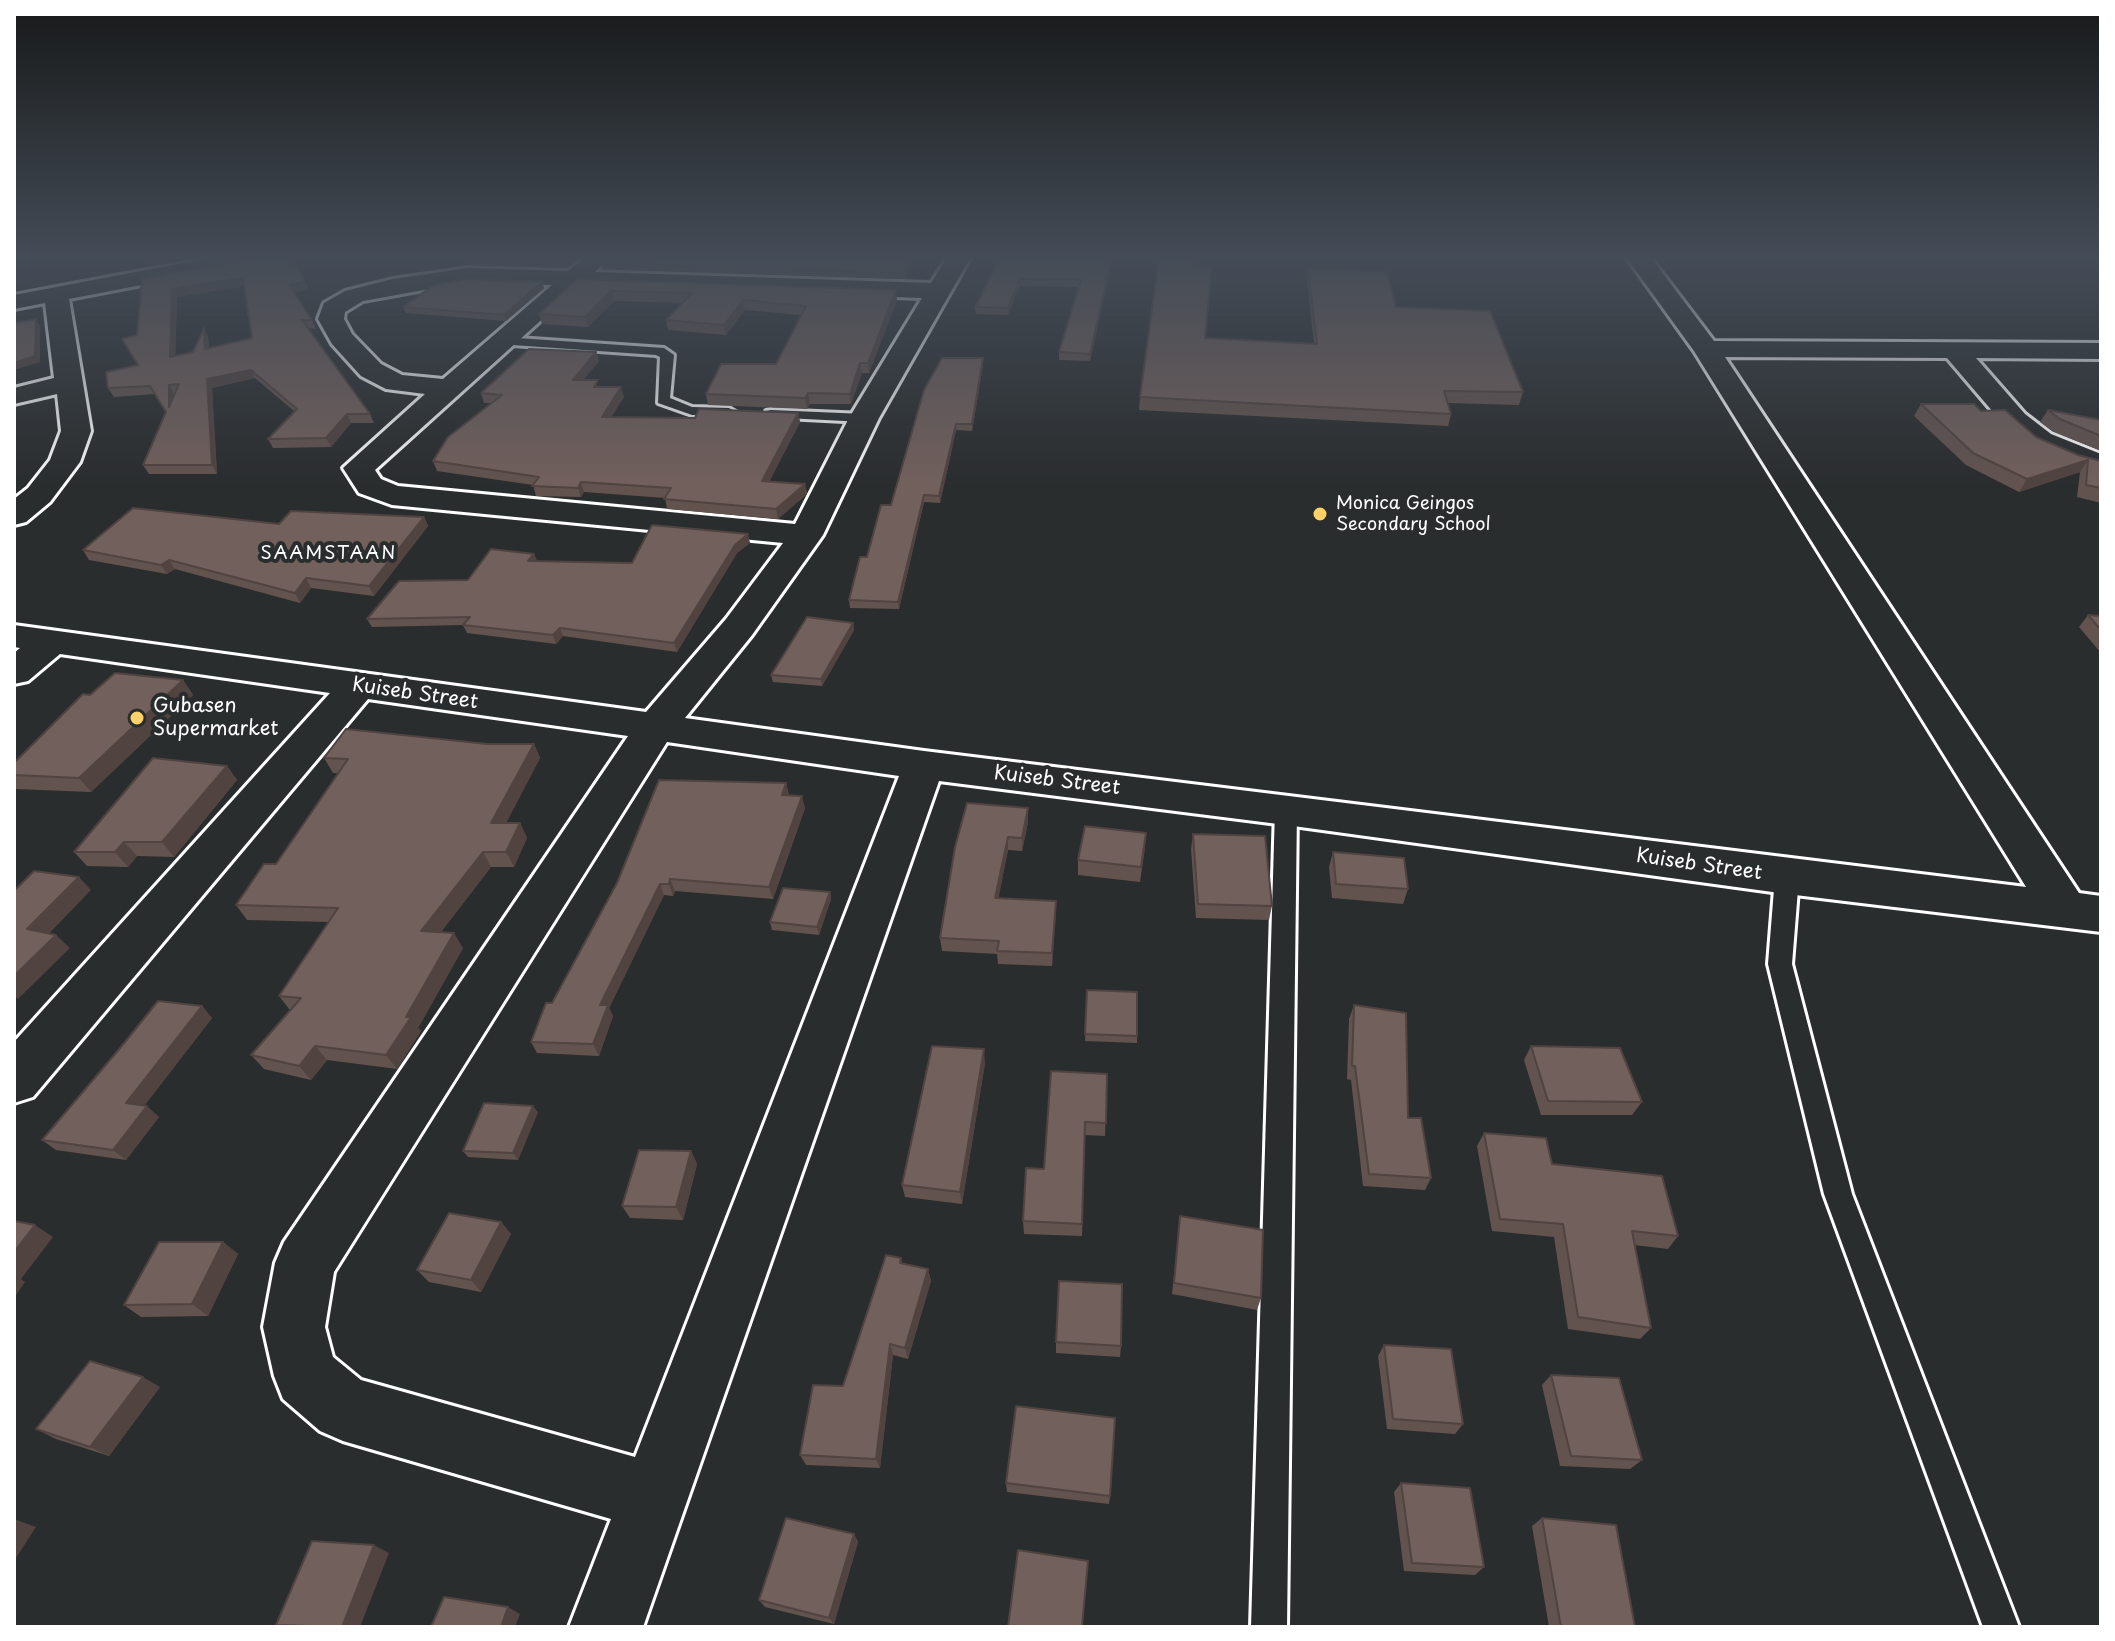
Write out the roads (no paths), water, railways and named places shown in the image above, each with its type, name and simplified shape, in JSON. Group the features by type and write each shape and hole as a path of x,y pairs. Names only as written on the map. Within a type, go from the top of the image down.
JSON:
{"street":[{"path":"14,515 39,495 65,462 76,431 61,335"},
{"path":"339,335 371,370 396,383 448,388"},
{"path":"510,335 358,468 370,486 392,495 806,535"},
{"path":"653,1497 343,1408 306,1376 294,1327 305,1263 655,728 739,627 806,535 864,418 913,335"},
{"path":"1695,335 2082,911"},
{"path":"1706,349 2101,351"},
{"path":"1954,350 2015,420 2040,440 2101,463"},
{"path":"14,396 68,383"},
{"path":"14,672 33,639"},
{"name":"Kuiseb Street","path":"33,639 924,765 1286,809 1787,877 2082,911"},
{"path":"14,1080 358,686"},
{"path":"606,1627 924,765"}],"lane":[{"path":"503,341 659,351 667,355 663,400 692,411 739,413"},
{"path":"755,413 864,418"},
{"path":"1269,1627 1286,809"},
{"path":"1787,877 1780,964 1838,1194 2001,1627"}],"place":[{"name":"Monica Geingos Secondary School","path":"1320,514"},
{"name":"Gubasen Supermarket","path":"137,718"}],"district":[{"name":"SAAMSTAAN","path":"329,554"}]}
